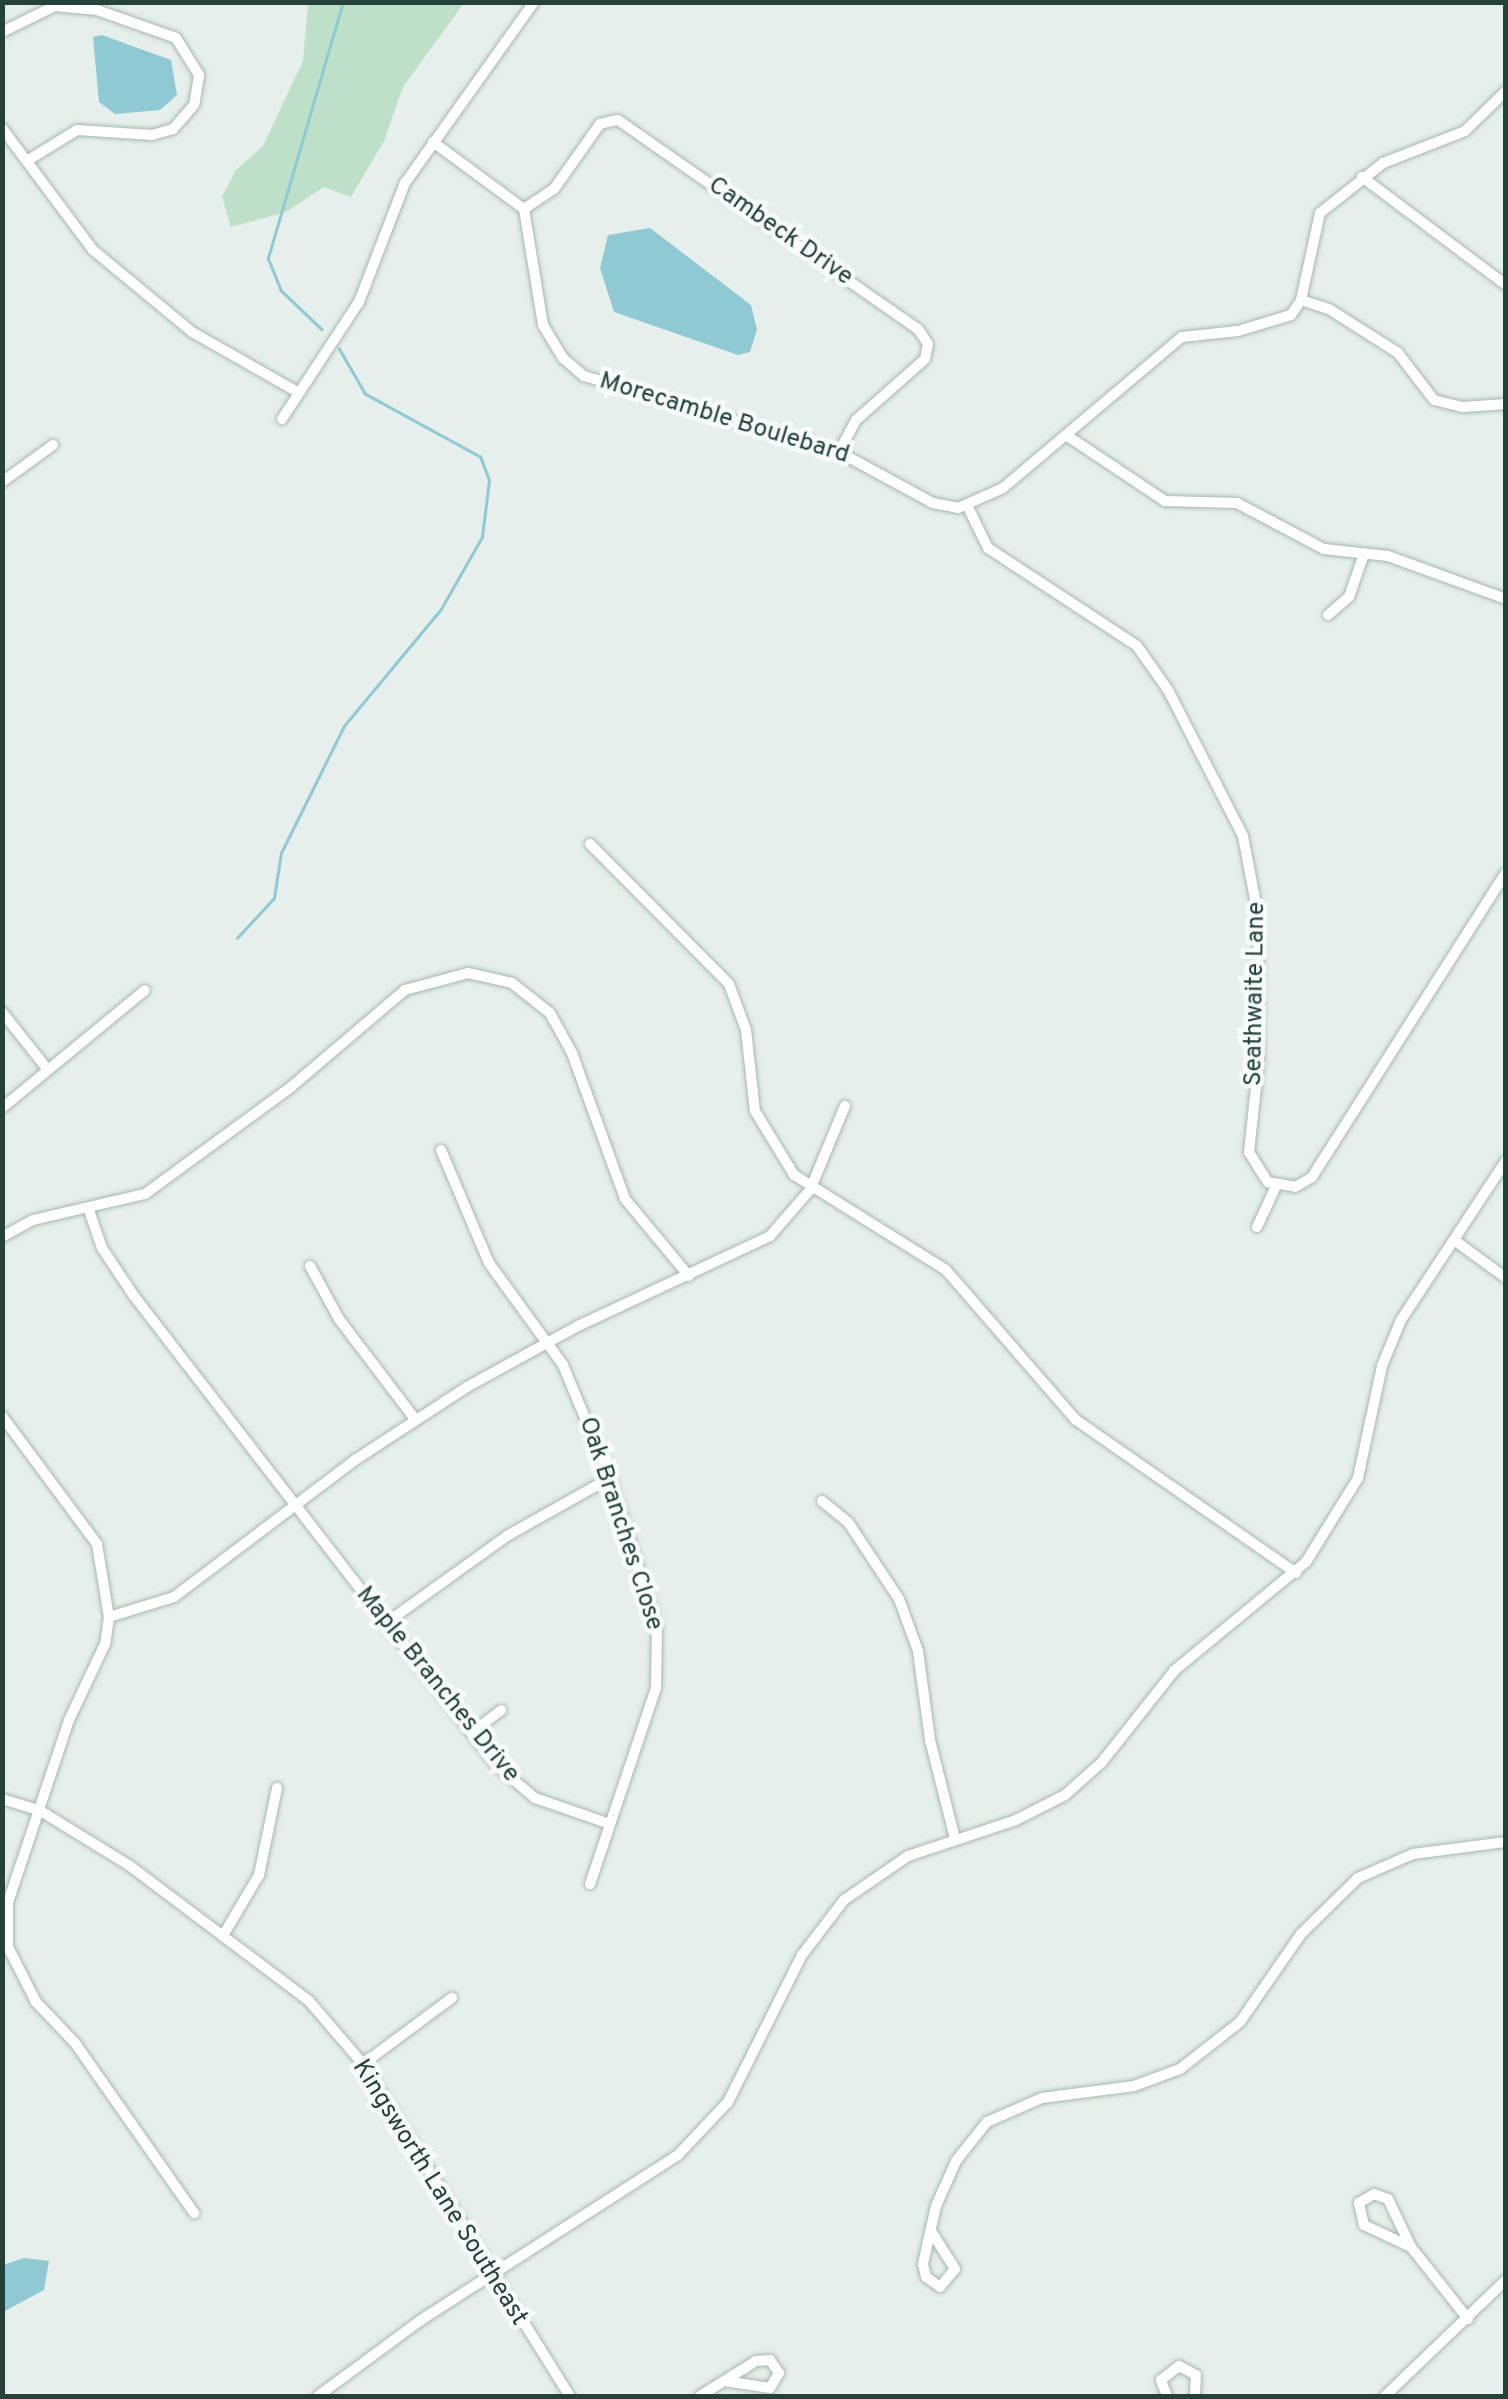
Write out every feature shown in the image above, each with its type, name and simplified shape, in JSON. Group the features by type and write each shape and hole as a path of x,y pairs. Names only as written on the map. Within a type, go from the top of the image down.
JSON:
{"street":[{"path":"282,419 296,392 359,302 384,224 433,142 534,2"},
{"path":"2,32 55,6 97,10 176,38 199,75 194,105 173,128 152,136 77,130 26,160"},
{"path":"968,507 990,498 1182,337 1272,324 1291,315 1301,300 1315,222 1362,178 1465,131 1506,91"},
{"name":"Cambeck Drive","path":"524,209 554,188 600,124 618,120 918,329 928,344 925,359 856,420 839,452"},
{"path":"2,128 87,244 127,280 192,332 296,392"},
{"path":"433,142 524,209"},
{"path":"1362,178 1506,284"},
{"name":"Morecamble Boulebard","path":"524,209 543,325 574,368 609,386 839,452 932,503 968,507"},
{"path":"1301,300 1329,309 1398,354 1434,400 1463,408 1506,404"},
{"path":"1066,435 1164,502 1237,504 1310,544 1388,556 1506,599"},
{"path":"2,482 53,445"},
{"name":"Seathwaite Lane","path":"968,507 988,548 1138,646 1237,824 1252,862 1258,915 1259,1041 1249,1152 1260,1176 1276,1186"},
{"path":"1328,615 1349,597 1364,554"},
{"path":"590,844 729,984 746,1030 760,1125 810,1190 946,1270 1076,1420 1296,1572"},
{"path":"1257,1227 1276,1186 1295,1187 1318,1170 1506,873"},
{"path":"2,1237 33,1220 128,1202 178,1174 405,990 450,973 482,974 524,990 558,1023 625,1199 689,1276"},
{"path":"2,1108 145,990"},
{"path":"2,1012 48,1070"},
{"path":"109,1617 174,1597 415,1419 550,1341 770,1236 810,1190 845,1106"},
{"name":"Oak Branches Close","path":"441,1150 489,1264 550,1341 610,1478 654,1616 660,1659 590,1884"},
{"path":"318,2396 490,2276 649,2177 706,2130 728,2102 802,1955 830,1914 888,1866 1031,1814 1078,1785 1176,1670 1296,1572 1351,1494 1371,1436 1385,1353 1506,1161"},
{"name":"Maple Branches Drive","path":"89,1210 121,1279 471,1733 522,1790 610,1824"},
{"path":"1454,1240 1506,1278"},
{"path":"310,1266 339,1319 415,1419"},
{"path":"2,1416 98,1544 109,1617 105,1644 69,1720 8,1902 14,1967 194,2213"},
{"path":"386,1623 507,1536 610,1478"},
{"path":"822,1501 848,1522 899,1599 918,1650 930,1740 955,1839"},
{"path":"471,1733 500,1710"},
{"path":"224,1934 260,1874 277,1788"},
{"name":"Kingsworth Lane Southeast","path":"2,1799 39,1810 224,1934 309,2001 363,2064 490,2276 570,2396"},
{"path":"932,2231 955,2269 940,2287 924,2272 932,2231 956,2161 987,2122 1042,2098 1134,2086 1194,2061 1250,2012 1301,1934 1358,1878 1413,1854 1506,1842"},
{"path":"363,2064 452,1998"},
{"path":"1412,2246 1364,2225 1356,2212 1363,2199 1388,2199 1412,2246 1468,2319"},
{"path":"1385,2396 1506,2280"},
{"path":"700,2396 756,2361 778,2367 770,2388 725,2381"},
{"path":"1167,2396 1161,2380 1179,2366 1196,2375 1195,2396"}],"green space":[{"path":"308,3 464,3 403,87 384,141 351,197 324,187 286,212 231,227 222,197 236,170 263,146 303,61"}],"water":[{"path":"102,35 171,60 177,95 160,110 115,114 99,102 93,37"},
{"path":"650,228 751,305 757,330 750,352 738,355 614,312 600,268 608,235"},
{"path":"24,2258 49,2261 44,2290 3,2312 3,2265"}],"waterway":[{"path":"322,330 281,291 268,258 343,2"},
{"path":"237,938 274,898 281,853 344,726 441,609 482,537 489,480 480,457 365,394 339,349"}]}
